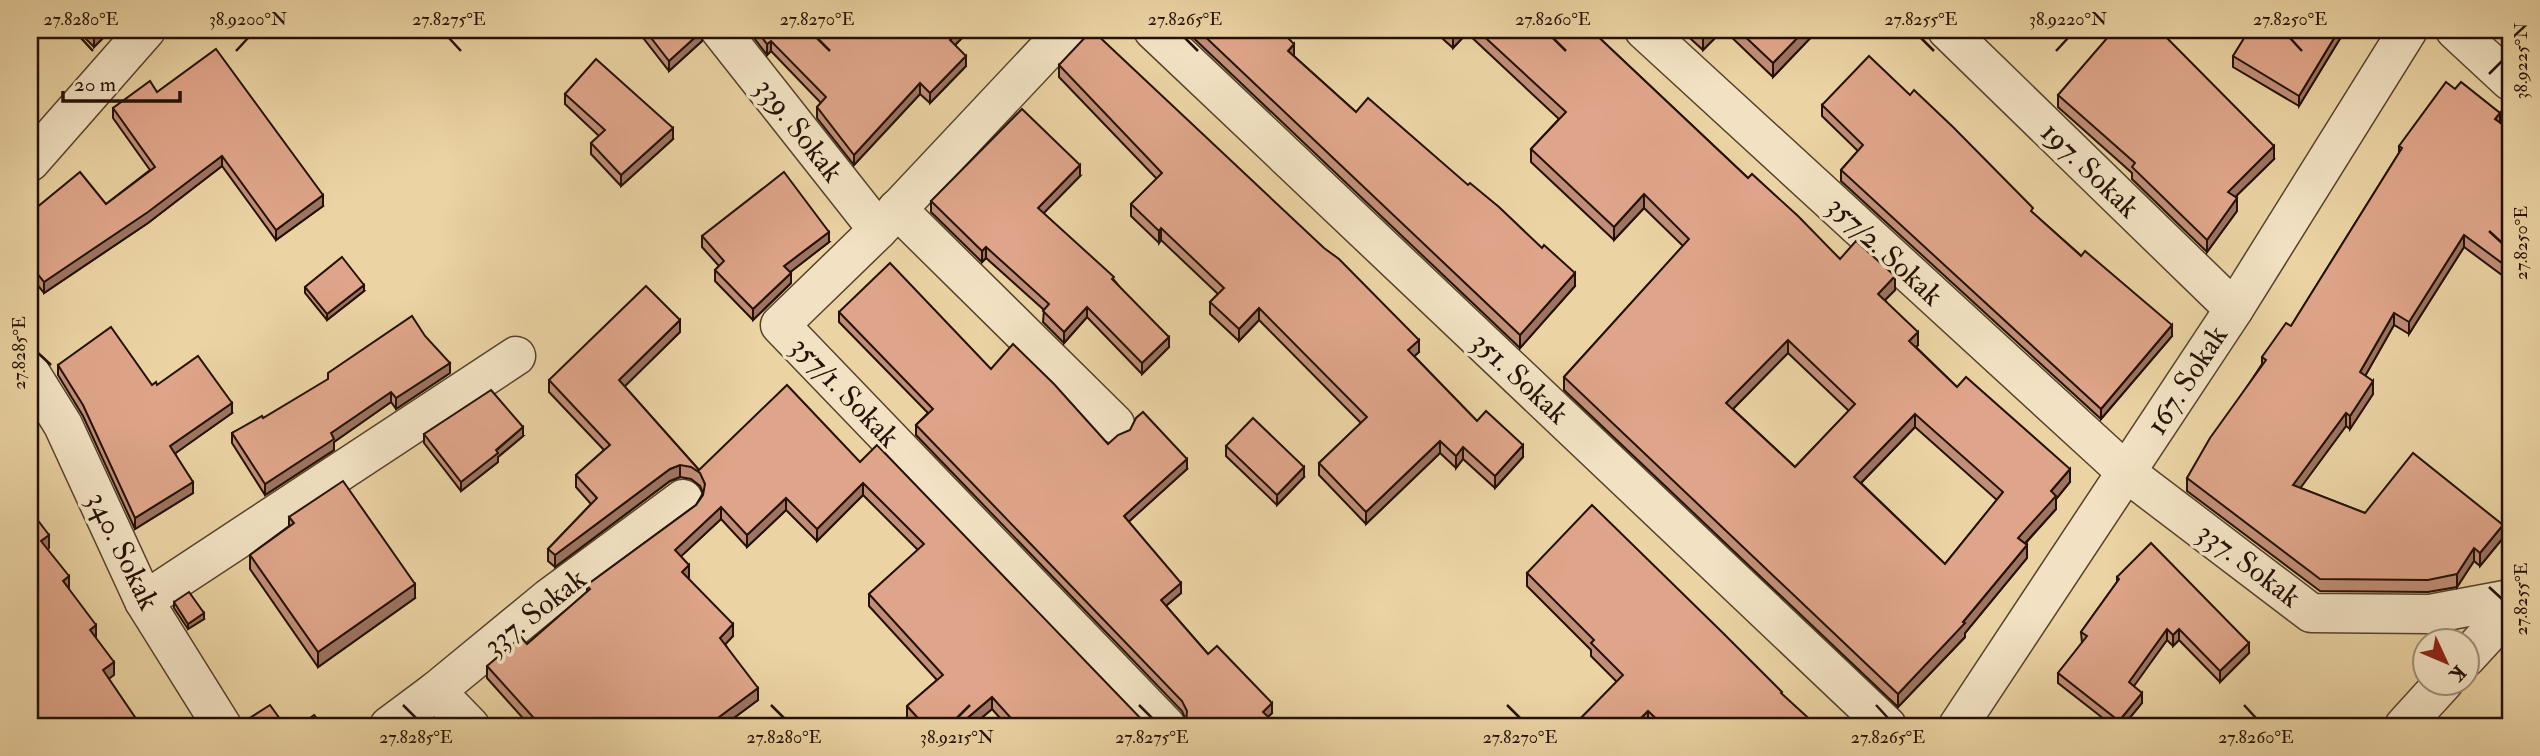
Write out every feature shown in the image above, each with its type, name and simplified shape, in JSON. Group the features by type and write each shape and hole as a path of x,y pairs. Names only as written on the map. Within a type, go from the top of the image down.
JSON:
{"street":[{"path":"30,162 146,30"},
{"name":"339. Sokak","path":"720,30 888,219 1115,424"},
{"name":"357/1. Sokak","path":"1066,30 888,219 780,325 1166,726"},
{"name":"351. Sokak","path":"1153,30 1887,726"},
{"name":"357/2. Sokak","path":"1644,30 2127,473"},
{"name":"197. Sokak","path":"1947,30 2234,309"},
{"name":"167. Sokak","path":"1958,726 2234,309 2408,30"},
{"path":"2455,30 2510,81"},
{"path":"145,601 516,356"},
{"name":"340. Sokak","path":"30,372 63,425 145,601 222,726"},
{"name":"337. Sokak","path":"2127,473 2311,612 2430,614 2510,599"},
{"name":"337. Sokak","path":"388,726 436,691 549,598 683,499"},
{"path":"2480,643 2510,610"},
{"path":"436,691 470,726"},
{"path":"2404,726 2431,696"}],"building":[{"path":"86,30 101,30 94,37"},
{"path":"645,30 701,30 702,31 669,61"},
{"path":"756,30 960,30 950,40 966,56 930,93 920,83 854,155 817,107 826,97 771,41 767,44"},
{"path":"1092,30 1324,248 1339,259 1419,340 1408,350 1477,421 1486,411 1523,445 1495,476 1463,447 1456,456 1440,441 1366,512 1319,463 1367,417 1259,308 1239,329 1210,302 1224,288 1161,228 1159,231 1131,204 1162,173 1059,65"},
{"path":"1198,30 1280,30 1294,44 1288,51 1356,112 1368,98 1468,185 1470,183 1499,207 1542,248 1544,245 1575,273 1520,335"},
{"path":"1477,30 1591,30 1748,178 1752,174 1798,216 1840,259 1856,241 1895,276 1878,294 1918,332 1909,341 1957,387 1966,377 2070,469 2051,491 2056,496 2018,538 2027,545 1963,622 1965,623 1898,694 1564,377 1689,239 1644,194 1614,227 1531,149 1566,112","holes":["1788,340 1855,404 1795,467 1726,403","1915,414 2003,492 1945,564 1854,477"]},
{"path":"1695,30 1710,30 1703,37"},
{"path":"1738,30 1805,30 1773,63"},
{"path":"2114,30 2159,30 2274,146 2228,192 2237,198 2207,240 2132,167 2135,163 2058,95"},
{"path":"2249,30 2339,30 2299,96 2233,56"},
{"path":"216,49 323,195 276,230 222,156 148,212 44,282 30,265 30,213 80,172 106,204 155,167 113,108 150,81 157,92"},
{"path":"1869,56 1910,95 1914,90 2033,208 2031,211 2081,256 2085,251 2172,325 2101,409 1841,170 1863,145 1822,105"},
{"path":"596,59 673,128 621,175 591,143 605,130 565,94"},
{"path":"2446,82 2455,89 2461,82 2500,113 2495,119 2510,130 2510,269 2464,235 2409,322 2394,313 2360,372 2373,381 2350,416 2346,413 2293,485 2365,513 2413,453 2503,525 2480,553 2474,548 2457,574 2428,580 2320,579 2187,478 2210,438 2266,360 2262,357 2286,323 2291,326 2402,148 2399,146"},
{"path":"1022,109 1080,165 1038,208 1114,277 1112,279 1169,337 1142,363 1087,307 1064,332 1043,311 1049,304 986,247 982,251 931,201"},
{"path":"784,172 829,232 784,266 791,273 753,309 715,270 724,261 702,236"},
{"path":"342,257 364,285 327,314 305,287"},
{"path":"890,263 991,369 1013,344 1054,384 1108,444 1118,435 1130,430 1136,418 1143,412 1187,459 1124,516 1181,583 1161,600 1208,654 1217,646 1272,703 1263,712 1278,726 1188,726 1187,711 1182,701 916,425 933,409 839,312"},
{"path":"646,286 680,320 619,380 699,470 787,385 860,462 877,445 1148,726 1018,726 992,697 958,726 925,726 907,706 943,675 869,594 924,544 863,483 817,529 786,498 747,535 721,507 675,550 689,565 682,572 733,624 720,638 758,688 707,726 541,726 487,666 521,637 527,644 590,589 587,585 696,505 703,495 705,484 700,473 691,467 680,465 670,469 555,555 548,549 597,498 576,475 610,445 549,380"},
{"path":"412,316 425,336 450,363 396,398 391,392 331,433 334,439 265,484 232,433 262,416 263,418 328,379 328,373"},
{"path":"111,327 152,385 156,382 157,385 198,356 232,403 170,446 193,482 135,518 83,405 58,365"},
{"path":"491,390 523,427 496,450 498,453 461,482 424,434"},
{"path":"1253,418 1304,467 1277,495 1226,446"},
{"path":"343,481 415,584 318,652 250,555 294,523 289,517"},
{"path":"1592,505 1817,726 1664,726 1648,711 1633,726 1584,726 1578,721 1623,675 1591,643 1594,640 1527,573"},
{"path":"30,510 49,535 41,541 69,576 63,581 96,625 90,630 114,662 103,670 141,726 30,726"},
{"path":"2151,543 2249,643 2220,671 2179,629 2173,635 2167,629 2129,682 2142,693 2119,721 2058,673 2087,636 2081,632 2119,579 2117,577"},
{"path":"189,592 204,613 188,624 174,602"},
{"path":"270,705 285,726 240,726 242,723"},
{"path":"314,715 323,726 299,726"}]}
